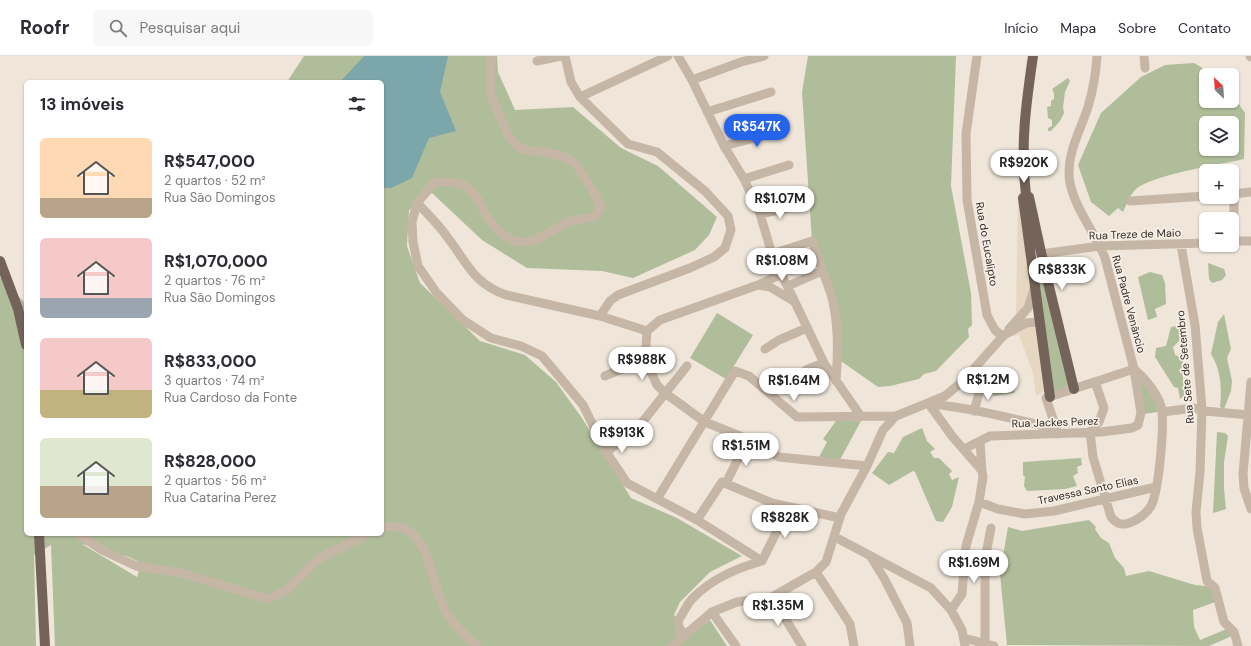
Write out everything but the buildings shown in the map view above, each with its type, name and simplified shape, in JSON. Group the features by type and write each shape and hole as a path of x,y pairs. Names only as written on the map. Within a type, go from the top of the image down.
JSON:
{"main road":[{"path":"1033,56 1023,136 1022,165 1026,194 1029,197 1036,255 1035,283 1050,397"},
{"path":"1036,255 1074,389"},
{"path":"0,261 18,309 24,336"},
{"path":"39,536 45,646"}],"street":[{"path":"491,56 490,93 508,136 517,146 525,150 546,152 564,157 576,164 601,207 595,217 569,222 531,242 514,241 498,230 476,197 467,187 449,181 434,183 417,203 412,222 413,242 418,266 436,292 463,320 491,338 521,346 542,356 584,405 607,452 627,483 697,520 762,561"},
{"path":"537,61 561,56"},
{"path":"565,56 571,82 580,97 628,144 657,152 705,191 728,216 731,230 725,248 714,257 690,268 618,295 610,301 600,316"},
{"path":"580,97 668,56"},
{"path":"678,56 692,80 724,146 744,179 760,214 772,254 824,362 860,415"},
{"path":"692,80 741,62 764,56"},
{"name":"Rua do Eucalipto","path":"977,56 966,134 967,200 988,315 995,330 1003,335"},
{"name":"Rua Padre Venâncio","path":"1097,56 1095,81 1071,152 1068,173 1078,209 1100,246 1115,295 1134,369 1141,413"},
{"path":"1144,56 1145,68"},
{"path":"707,112 771,92"},
{"path":"724,146 784,130"},
{"path":"744,179 789,165"},
{"path":"1239,193 1251,192"},
{"path":"1130,201 1199,196"},
{"path":"417,203 448,237 465,263 481,282 492,290 506,295 600,316 648,331"},
{"path":"760,214 797,206"},
{"path":"772,254 812,241 831,295 838,359 836,381"},
{"path":"1239,241 1251,241"},
{"name":"Rua Treze de Maio","path":"1036,255 1100,246 1199,244"},
{"name":"Rua Sete de Setembro","path":"1181,245 1195,324 1202,410 1200,472 1196,512 1197,528 1207,581 1215,588 1224,622 1234,632 1238,646"},
{"path":"788,286 822,271"},
{"path":"782,274 660,320 648,331 645,359 657,385 665,394 705,422 740,436 779,458 867,466"},
{"path":"657,499 735,371 749,376 797,417 860,415 896,416 929,404 945,396 963,381 1028,308 1035,283"},
{"path":"758,284 770,287 796,303"},
{"path":"1003,335 1029,322 1036,322 1041,326"},
{"path":"765,349 779,340 807,328"},
{"path":"605,376 645,359"},
{"path":"790,381 808,369 824,362"},
{"path":"607,452 640,425 687,366"},
{"name":"Rua Padre Venâncio","path":"1050,397 1134,369"},
{"name":"Rua Padre Venâncio","path":"1104,500 1111,517 1116,523 1128,523 1139,518 1150,507 1156,487 1162,412 1158,399 1144,378 1134,369"},
{"path":"1095,382 1104,408 1099,422 1090,432 1093,457 1104,500"},
{"path":"1251,382 1244,460 1244,488 1251,509"},
{"path":"974,411 981,386"},
{"path":"1050,397 1046,398 1057,431"},
{"path":"929,404 955,406 1057,431"},
{"path":"929,404 982,471"},
{"path":"1162,412 1194,408 1205,411 1249,415"},
{"name":"Rua Jackes Perez","path":"964,449 990,436 1057,431 1090,432 1132,428 1138,425 1141,413"},
{"path":"672,646 712,612 737,602 772,598 816,572 826,562 840,518 867,466 883,430 896,416"},
{"path":"726,483 747,441"},
{"path":"951,610 962,594 966,546 979,502 983,477 980,441"},
{"path":"697,520 722,482 772,503 840,518"},
{"name":"Travessa Santo Elias","path":"979,502 998,509 1025,514 1054,511 1156,487"},
{"path":"682,637 678,621 693,598 716,580 740,568 762,561 789,507"},
{"path":"384,528 398,527 413,534 427,554 443,606 454,625 477,646"},
{"path":"834,537 931,588 951,610 962,630 964,642 989,645 985,559 991,528"},
{"path":"81,536 102,550 136,566 181,573 268,599 287,590 318,558 363,536"},
{"path":"870,556 885,580 907,623 910,646"},
{"path":"816,572 850,624 854,646"},
{"path":"772,598 802,646"},
{"path":"712,612 736,646"}],"green space":[{"path":"304,56 497,56 498,72 515,110 573,107 621,148 658,166 717,217 709,235 695,250 633,278 602,271 527,268 482,240 432,193 409,210 407,246 420,283 480,341 525,355 556,382 582,418 631,498 677,518 742,556 710,572 680,602 674,615 691,635 710,620 727,646 55,646 51,545 34,555 36,646 0,646 0,277 24,302 24,536 384,536 384,80 288,80","holes":["82,544 129,557 141,563 137,577"]},
{"path":"808,56 956,56 951,186 971,293 972,325 968,329 969,337 936,371 924,374 919,379 890,386 878,387 838,359 834,315 812,241 802,92"},
{"path":"1194,63 1202,68 1199,68 1199,108 1239,108 1239,104 1245,113 1244,159 1219,164 1199,164 1199,168 1158,178 1146,183 1135,190 1123,212 1118,208 1109,216 1091,202 1078,165 1101,113 1141,77 1165,65"},
{"path":"1068,78 1070,81 1065,92 1063,107 1064,113 1060,121 1051,131 1048,131 1048,128 1052,126 1052,120 1048,118 1047,107 1051,106 1051,101 1054,99 1052,89"},
{"path":"1208,263 1224,269 1226,275 1222,280 1212,283 1209,279"},
{"path":"1039,265 1070,385 1054,392 1036,266"},
{"path":"1150,272 1162,275 1165,283 1166,304 1155,309 1157,317 1148,320 1138,277"},
{"path":"717,313 753,335 726,379 690,358"},
{"path":"1224,314 1231,349 1227,358 1232,381 1231,391 1224,409 1220,407 1221,393 1219,373 1211,354 1218,322"},
{"path":"1182,325 1180,340 1173,347 1175,355 1183,358 1182,370 1185,395 1180,399 1178,388 1174,387 1155,357 1156,348 1166,346 1171,327"},
{"path":"1138,375 1156,400 1158,412 1144,414"},
{"path":"1014,384 1016,387 1014,393 994,396 988,390 989,386"},
{"path":"836,421 861,421 836,467 818,459 827,442 823,439"},
{"path":"922,428 927,441 935,449 930,452 934,458 939,458 952,471 949,474 952,480 959,477 952,507 943,522 936,521 915,472 913,471 889,485 872,473 888,452 894,453 903,437"},
{"path":"1217,432 1225,433 1228,436 1224,462 1226,509 1213,513"},
{"path":"1081,458 1082,465 1077,467 1078,473 1073,476 1077,486 1065,489 1027,491 1024,486 1025,477 1023,475 1023,462"},
{"path":"1089,520 1096,527 1095,529 1101,538 1109,543 1115,558 1124,568 1126,576 1149,571 1195,585 1214,587 1218,601 1193,610 1194,627 1200,640 1229,628 1232,636 1209,646 1007,645 1000,574 1008,527 1022,531"}],"shaded area":[{"path":"1022,197 1032,284 1026,307 1016,316 1018,198"},
{"path":"1031,325 1037,327 1045,390 1036,396 1033,373 1019,335 1011,336"}],"water":[{"path":"364,56 448,56 440,92 456,131 429,138 412,178 391,188 384,188 384,80 342,80"}]}
